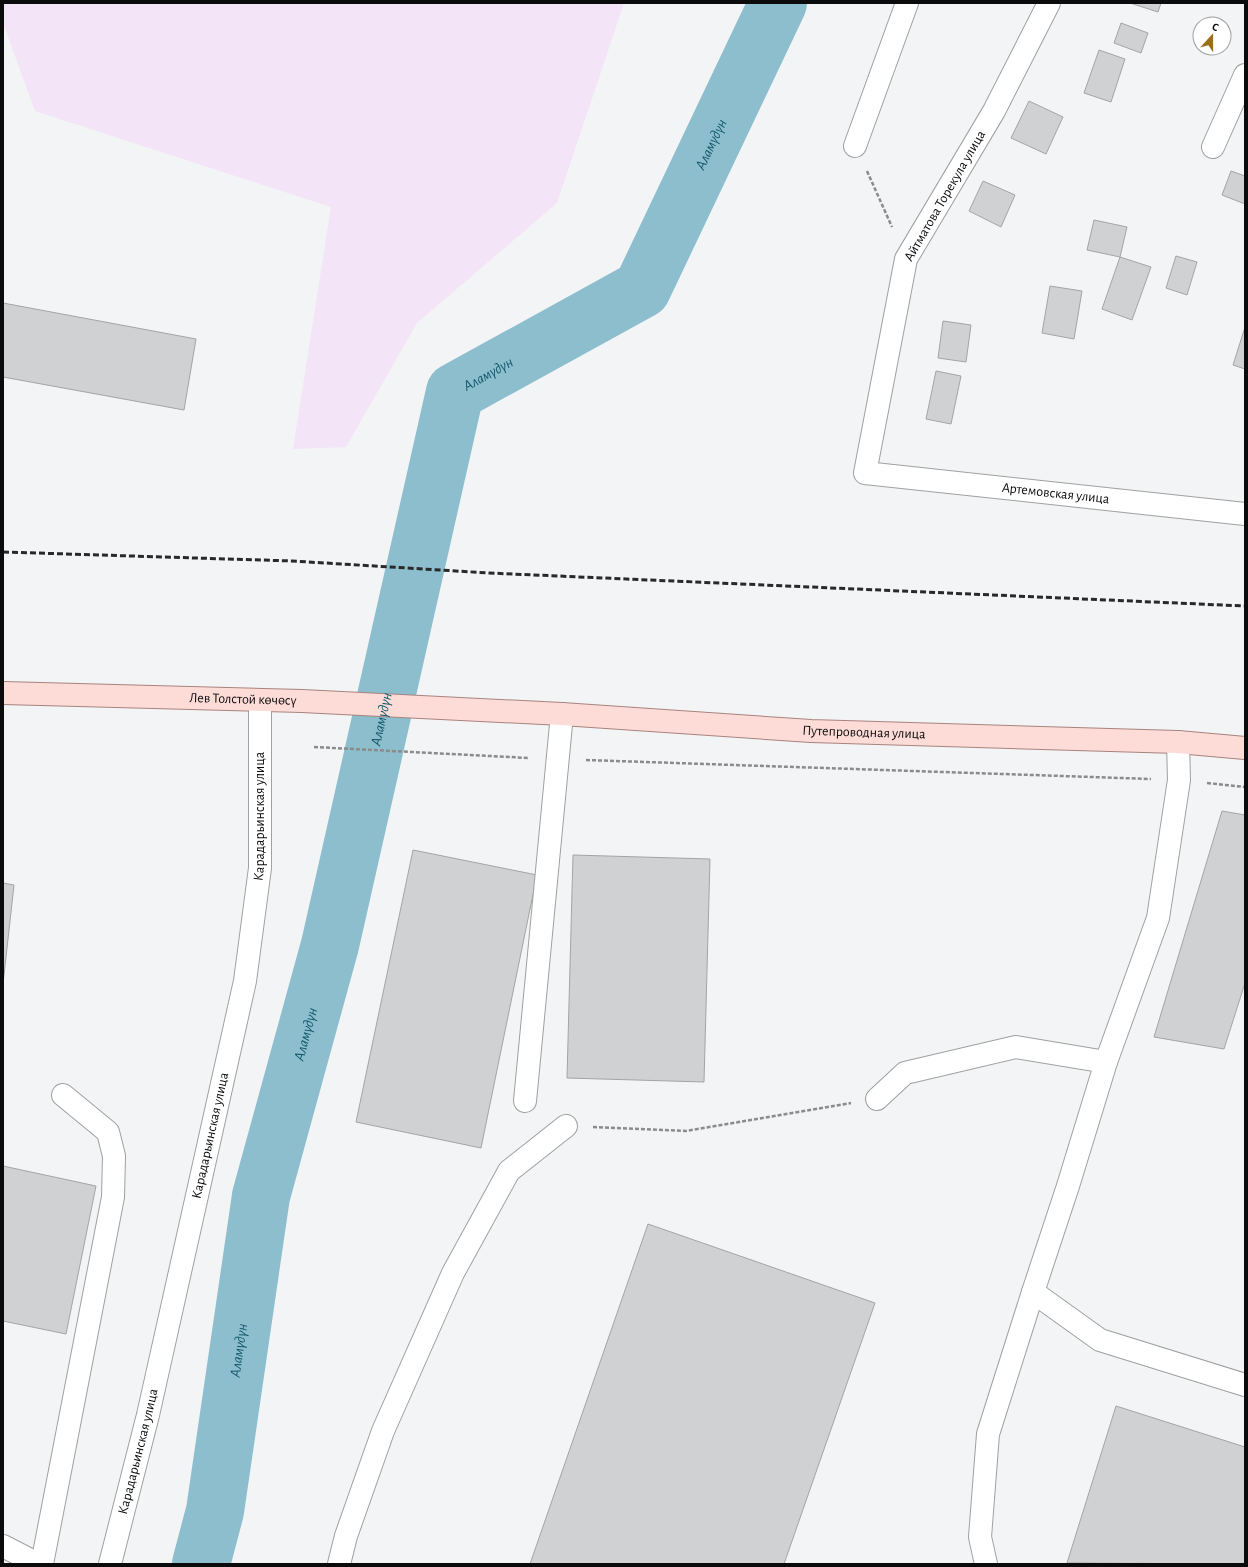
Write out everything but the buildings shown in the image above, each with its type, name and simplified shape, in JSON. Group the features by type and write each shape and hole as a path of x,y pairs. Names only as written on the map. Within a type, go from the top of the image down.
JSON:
{"main road":[{"name":"Лев Толстой көчөсү","path":"3,693 302,701 482,711"},
{"name":"Путепроводная улица","path":"482,711 562,714 812,731 1178,742 1245,748"}],"street":[{"path":"856,146 907,3"},
{"name":"Айтматова Торекула улица","path":"865,473 906,259 994,111 1050,3"},
{"path":"1213,147 1245,75"},
{"name":"Артемовская улица","path":"865,473 1245,514"},
{"name":"Карадарьинская улица","path":"110,1564 150,1407 245,981 260,868 260,700"},
{"path":"525,1101 559,759 562,714"},
{"path":"986,1564 980,1537 988,1434 1068,1186 1106,1062 1158,918 1179,780 1178,742"},
{"path":"877,1099 905,1073 1016,1047 1106,1062"},
{"path":"42,1564 113,1196 114,1156 108,1132 64,1095"},
{"path":"339,1564 346,1536 383,1431 453,1273 509,1171 566,1126"},
{"path":"1033,1292 1100,1340 1245,1385"},
{"path":"3,1546 38,1564"}],"path":[{"path":"856,146 906,259"},
{"path":"314,747 559,759 1179,780 1245,787"},
{"path":"566,1126 686,1131 877,1099"}],"shaded area":[{"path":"3,3 624,3 557,203 417,323 346,447 293,449 331,207 35,111 3,23"}],"waterway":[{"name":"Аламүдүн","path":"201,1564 215,1511 261,1196 330,945 455,392 642,289 778,3"}],"railway":[{"path":"3,552 292,561 489,573 1245,606"}]}
